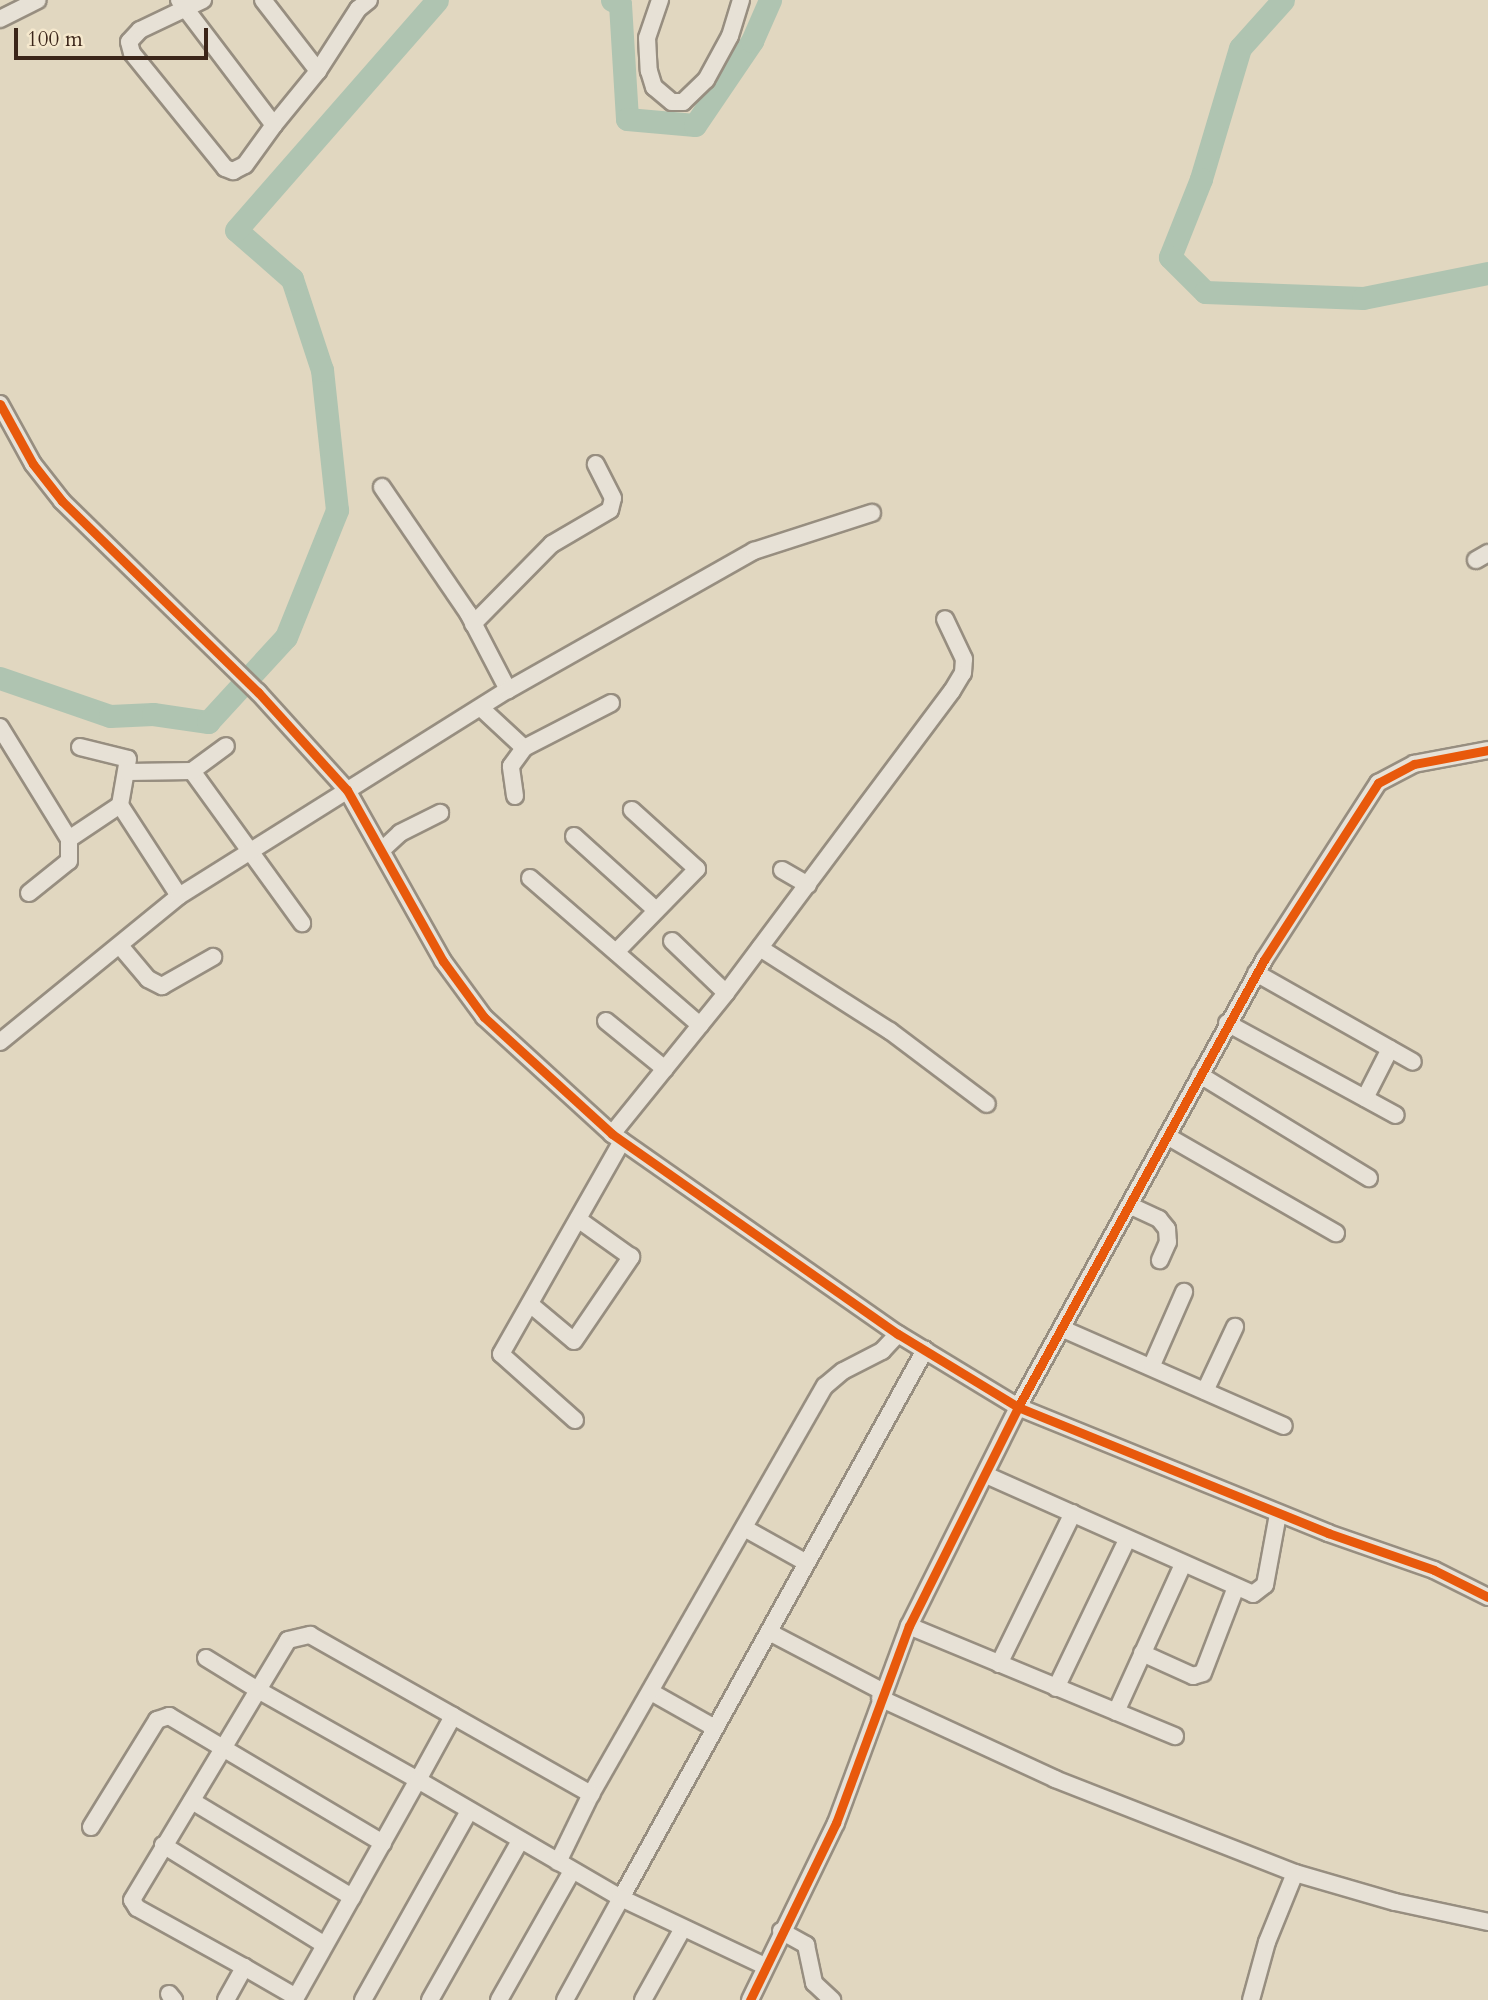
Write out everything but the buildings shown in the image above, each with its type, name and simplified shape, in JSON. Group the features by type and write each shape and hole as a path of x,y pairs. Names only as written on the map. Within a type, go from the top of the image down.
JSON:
{"street":[{"path":"0,19 38,0"},
{"path":"203,0 183,5 140,30 130,42 132,53 225,167 233,171 245,165 318,71 360,3"},
{"path":"263,0 318,71"},
{"path":"658,1 648,38 649,71 654,87 672,102 683,102 706,80 730,36 741,0"},
{"path":"183,5 274,125"},
{"path":"0,404 33,464 62,501 219,657 258,692 347,790 463,991 508,1040 617,1138 898,1334 1018,1407 1088,1432 1278,1514 1426,1567 1488,1597"},
{"path":"473,624 552,544 610,510 613,498 596,464"},
{"path":"382,487 473,624 508,690"},
{"path":"0,1042 121,947 179,896 250,856 347,790 508,690 754,551 872,513"},
{"path":"575,1420 501,1354 578,1219 617,1138 665,1069 808,885 963,673 961,649 945,619"},
{"path":"514,796 511,766 524,748 611,703"},
{"path":"481,708 524,748"},
{"path":"0,727 69,839 69,861 29,893"},
{"path":"128,772 192,771 226,746"},
{"path":"69,839 120,805 128,772 125,755 80,747"},
{"path":"750,2000 781,1931 836,1823 881,1695 909,1626 1018,1407 1256,973 1378,783 1414,764 1488,750"},
{"path":"192,771 250,856 302,923"},
{"path":"120,805 179,896"},
{"path":"616,952 697,869 632,810"},
{"path":"383,849 400,833 440,813"},
{"path":"574,836 656,911"},
{"path":"782,870 808,885"},
{"path":"530,878 700,1025"},
{"path":"672,941 726,993"},
{"path":"121,947 148,979 162,986 214,957"},
{"path":"760,948 890,1031 987,1104"},
{"path":"1256,973 1413,1062"},
{"path":"606,1021 665,1069"},
{"path":"1227,1023 1396,1115"},
{"path":"1365,1098 1390,1049"},
{"path":"1200,1075 1369,1178"},
{"path":"1167,1136 1336,1233"},
{"path":"1130,1206 1159,1219 1167,1228 1168,1242 1160,1260"},
{"path":"530,1304 574,1341 631,1257 578,1219"},
{"path":"1152,1365 1184,1293"},
{"path":"1205,1391 1235,1327"},
{"path":"1063,1329 1152,1365 1284,1426"},
{"path":"499,2000 565,1866 591,1794 652,1692 825,1386 835,1376 882,1351 898,1334"},
{"path":"565,2000 713,1727 769,1632 805,1562 925,1350"},
{"path":"986,1475 1127,1540 1254,1594 1263,1590 1278,1514"},
{"path":"999,1664 1073,1513"},
{"path":"744,1528 805,1562"},
{"path":"1056,1688 1127,1540"},
{"path":"1116,1712 1183,1564"},
{"path":"1142,1653 1193,1676 1203,1673 1236,1587"},
{"path":"909,1626 1175,1736"},
{"path":"769,1632 881,1695 1077,1788 1294,1873 1395,1902 1488,1922"},
{"path":"453,1716 297,1999 134,1905 134,1894 283,1645 302,1634 453,1716 591,1794"},
{"path":"206,1658 621,1898 765,1966"},
{"path":"652,1692 713,1727"},
{"path":"91,1827 157,1720 169,1716 383,1843"},
{"path":"192,1801 352,1897"},
{"path":"363,2000 469,1811"},
{"path":"430,2000 520,1841"},
{"path":"163,1845 325,1945"},
{"path":"1251,2000 1267,1942 1294,1873"},
{"path":"643,2000 683,1928"},
{"path":"781,1931 806,1945 814,1983 832,2000"},
{"path":"226,2000 244,1967"}],"waterway":[{"path":"0,678 110,716 153,714 208,722 286,637 337,510 322,370 292,279 236,230 437,0"},
{"path":"612,0 620,4 627,119 695,125 752,41 770,0"},
{"path":"1283,0 1240,48 1201,179 1170,257 1205,292 1363,298 1488,273"}],"cycle path":[{"path":"0,404 33,464 62,501 258,692 347,790 443,961 484,1017 612,1134 898,1334 1018,1407 1328,1533 1434,1570 1488,1597"},
{"path":"750,2000 836,1823 909,1626 1018,1407 1264,960 1378,783 1414,764 1488,750"}]}
